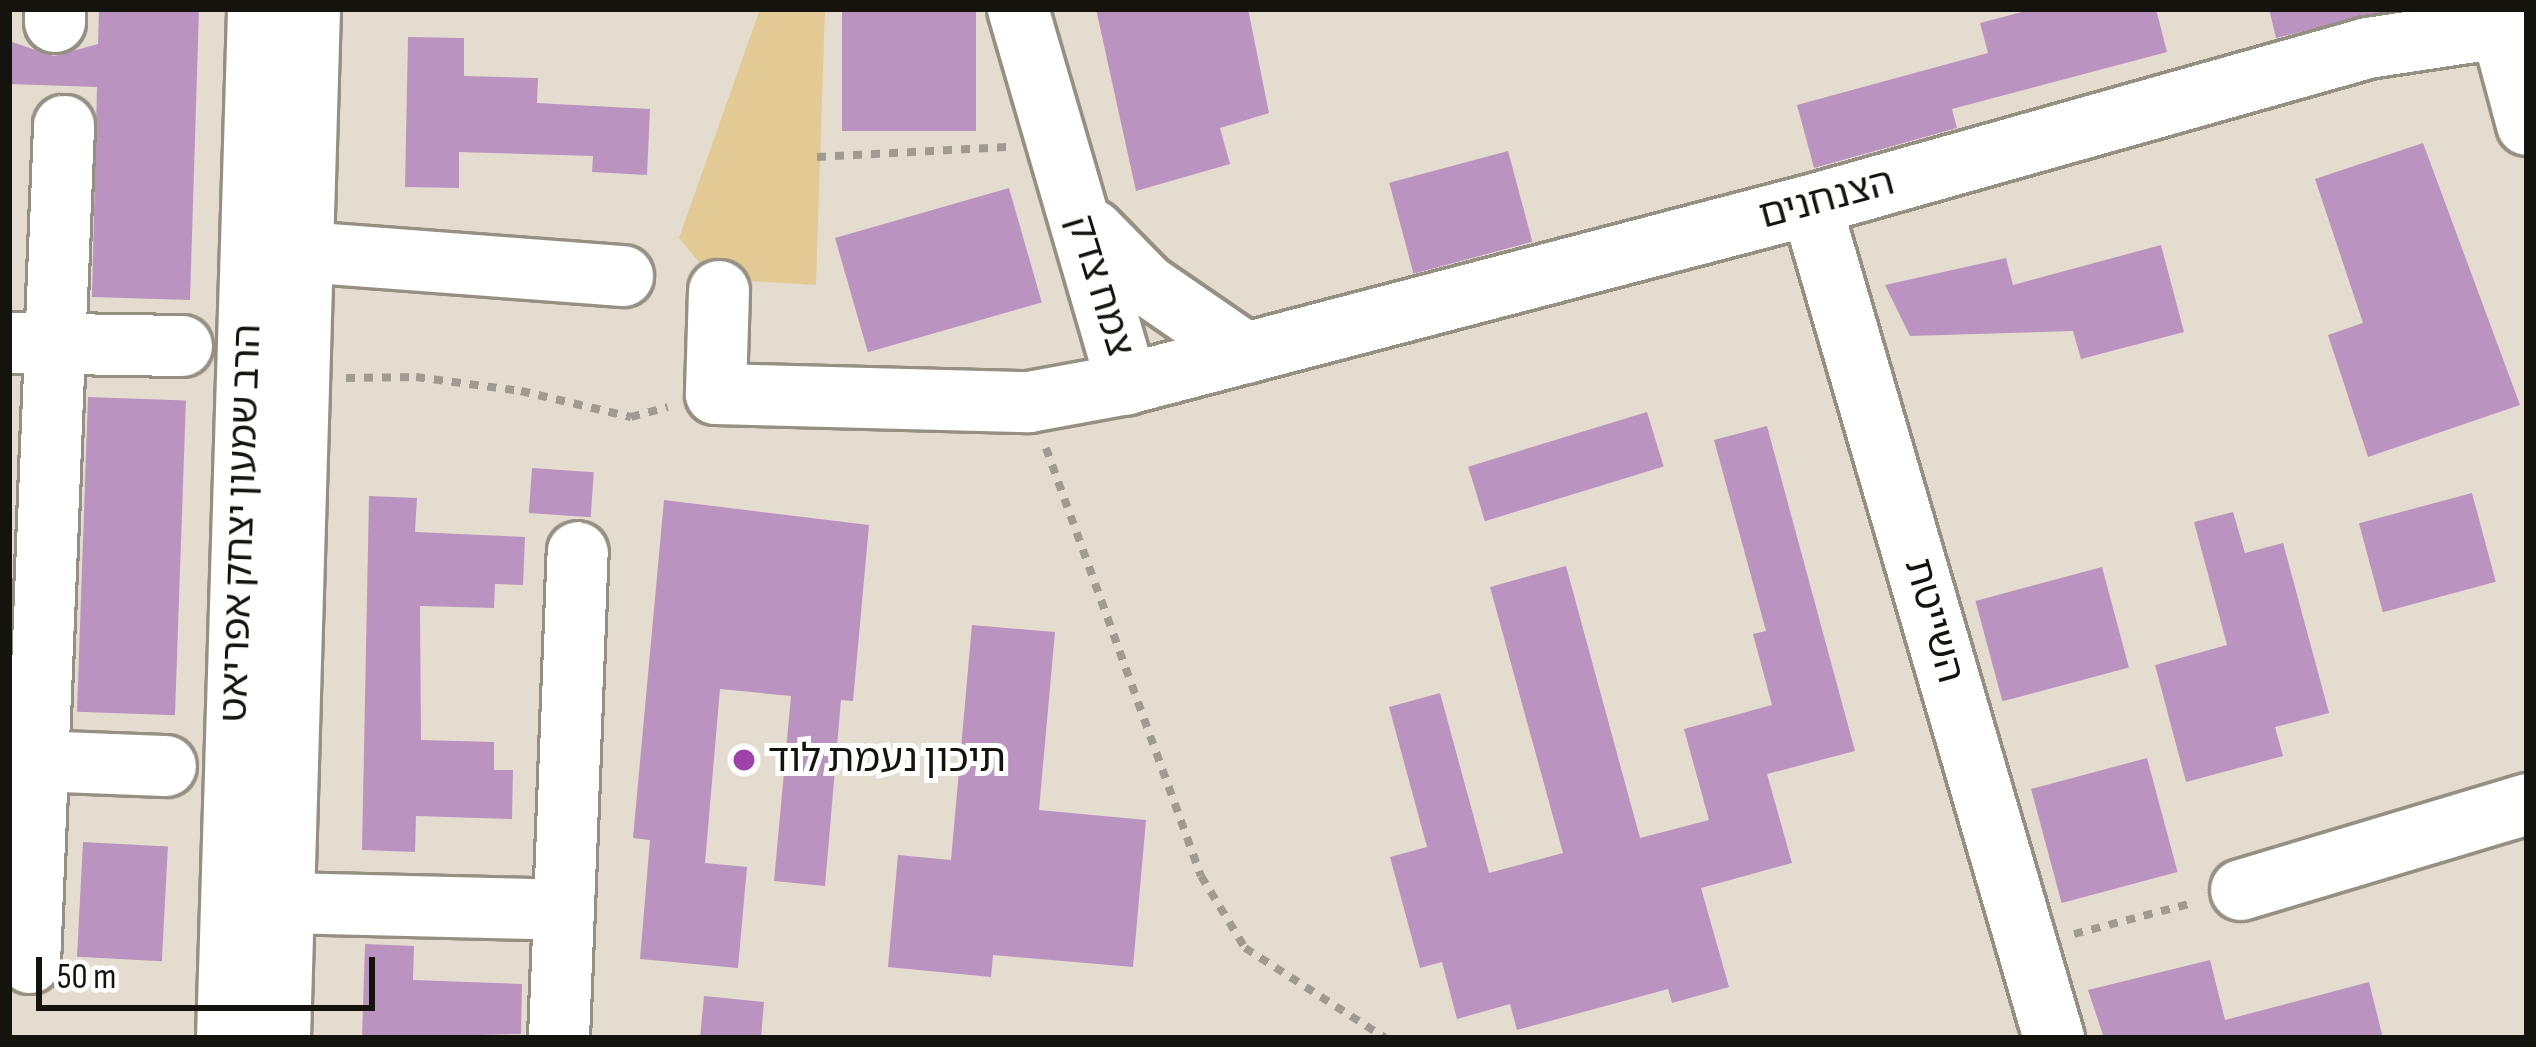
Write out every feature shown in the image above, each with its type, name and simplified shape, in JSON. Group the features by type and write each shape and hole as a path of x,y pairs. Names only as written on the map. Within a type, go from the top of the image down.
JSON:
{"street":[{"name":"הרב שמעון יצחק אפריאט","path":"227,1038 258,9"},
{"name":"הרב שמעון יצחק אפריאט","path":"280,1038 310,9"},
{"name":"צמח צדק","path":"1018,9 1127,384"},
{"path":"2507,20 2527,125"},
{"name":"הצנחנים","path":"719,291 716,394 1029,402 1127,384 1810,205 2368,48 2507,20"},
{"path":"30,963 24,760 32,344 64,126"},
{"name":"צמח צדק","path":"1062,166 1110,252 1246,353"},
{"name":"השייטת","path":"1810,205 2054,1038"},
{"path":"303,252 623,276"},
{"path":"32,344 182,346"},
{"path":"559,1038 578,552"},
{"path":"24,760 166,766"},
{"path":"2241,890 2527,804"},
{"path":"284,903 564,910"}],"path":[{"path":"817,157 1062,166"},
{"path":"299,378 416,376 632,417"},
{"path":"1029,402 1201,876 1245,948 1385,1038"},
{"path":"2028,946 2241,890"}],"shaded area":[{"path":"760,9 825,9 816,285 713,279 679,238"}],"building":[{"path":"99,9 199,9 190,300 92,297 97,87 9,84 9,41 54,56 98,44"},
{"path":"842,9 976,9 976,131 842,131"},
{"path":"1096,9 1248,9 1269,113 1220,128 1230,164 1136,191"},
{"path":"2033,9 2156,9 2167,52 1952,109 1957,128 1814,168 1797,105 1988,53 1980,23"},
{"path":"2269,9 2395,9 2276,38"},
{"path":"408,37 464,38 464,76 538,78 537,103 650,109 647,175 592,172 593,156 459,152 459,188 405,187"},
{"path":"2423,143 2520,405 2368,457 2328,335 2363,323 2315,179"},
{"path":"1508,151 1532,242 1414,274 1389,183"},
{"path":"1009,188 1042,302 868,352 835,238"},
{"path":"2161,245 2184,332 2081,359 2073,331 1910,336 1885,285 2006,258 2013,285"},
{"path":"88,397 186,400 175,715 77,712"},
{"path":"1647,412 1664,467 1485,521 1468,467"},
{"path":"1767,426 1855,751 1767,774 1792,863 1701,888 1729,987 1672,1003 1668,989 1517,1030 1510,1004 1457,1019 1442,962 1420,968 1390,857 1427,847 1389,707 1440,693 1489,873 1563,853 1490,587 1566,566 1640,838 1709,820 1684,729 1772,705 1753,634 1766,631 1714,440"},
{"path":"532,468 594,472 591,517 529,513"},
{"path":"2472,493 2496,582 2383,612 2359,523"},
{"path":"369,496 417,498 415,532 525,537 523,585 495,584 494,608 420,606 421,740 494,742 494,770 513,770 512,819 416,816 415,852 362,850"},
{"path":"664,500 869,525 853,701 841,700 825,886 774,881 791,696 720,689 705,863 747,867 738,968 640,959 650,840 633,838"},
{"path":"2233,512 2245,553 2283,543 2329,713 2275,727 2283,756 2186,782 2155,665 2227,645 2194,522"},
{"path":"2102,567 2129,667 2002,701 1975,601"},
{"path":"972,625 1055,632 1039,810 1146,820 1133,967 993,955 991,977 888,967 898,855 951,860"},
{"path":"2147,758 2178,872 2062,903 2031,789"},
{"path":"83,842 168,846 162,961 77,957"},
{"path":"365,944 414,946 413,980 522,984 521,1034 362,1038"},
{"path":"2210,960 2225,1020 2369,982 2383,1038 2104,1038 2088,990"},
{"path":"704,996 764,1002 761,1038 700,1038"}],"place":[{"name":"תיכון נעמת לוד","path":"744,760"}]}
